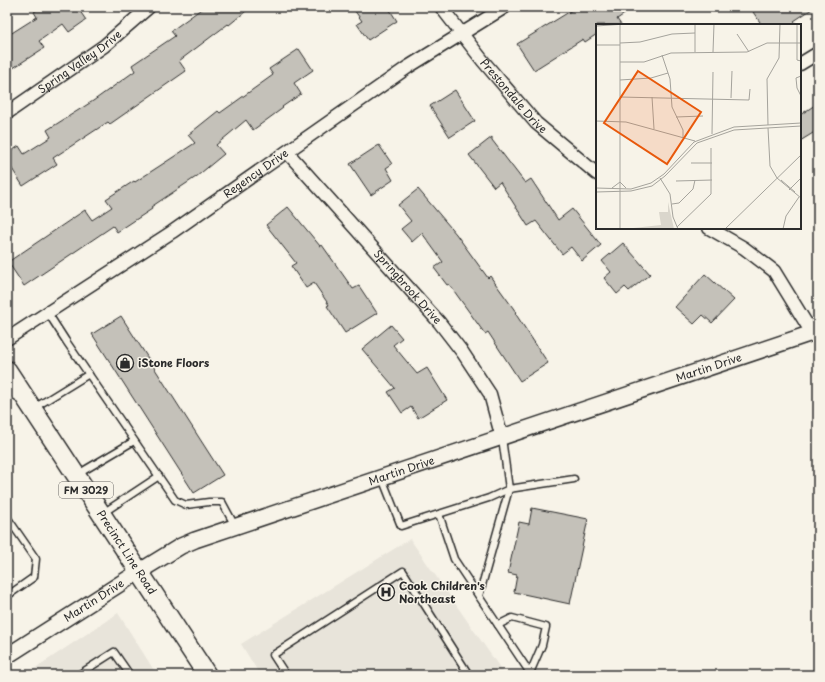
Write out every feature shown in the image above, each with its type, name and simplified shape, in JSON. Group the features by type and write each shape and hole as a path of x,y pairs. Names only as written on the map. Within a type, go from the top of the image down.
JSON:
{"main road":[{"name":"Precinct Line Road","path":"7,370 207,675"}],"street":[{"name":"Spring Valley Drive","path":"7,113 104,46 149,7"},
{"name":"Prestondale Drive","path":"442,7 462,34 536,123 596,173"},
{"name":"Regency Drive","path":"7,339 172,232 408,67 505,7"},
{"path":"801,63 818,53"},
{"name":"Springbrook Drive","path":"287,152 444,328 490,394 502,438"},
{"path":"711,229 744,248 774,271 815,332"},
{"name":"Martin Drive","path":"7,656 181,546 815,332"}],"lane":[{"path":"48,313 175,500 186,505 222,502 235,528"},
{"path":"7,392 31,405 89,374"},
{"path":"479,596 509,488 502,438"},
{"path":"76,475 134,441"},
{"path":"102,514 159,476"},
{"path":"382,478 401,526 489,498 509,488 574,479"},
{"path":"439,514 454,559 529,674"},
{"path":"7,517 36,560 34,577 7,596"},
{"path":"286,675 274,655 403,571 469,675"},
{"path":"498,625 512,618 546,627 542,645 529,674"},
{"path":"78,675 114,652 130,675"}],"shaded area":[{"name":"Cook Children's Northeast","path":"410,539 505,675 260,675 241,644"},
{"path":"118,613 157,675 25,675"}],"building":[{"path":"41,7 77,7 86,20 69,32 63,24 39,41 44,48 7,72 7,36 37,17 34,12"},
{"path":"204,7 251,7 229,25 228,24 179,61 186,71 110,124 108,122 53,158 57,164 23,186 7,161 7,154 19,146 24,154 51,137 47,130 93,101 135,71 132,65 175,36 171,31"},
{"path":"352,7 388,7 397,21 368,40 357,24 362,21"},
{"path":"577,7 635,7 617,19 620,24 596,24 596,35 585,42 583,39 534,70 517,44"},
{"path":"761,7 815,7 794,21 796,24 761,24 753,12"},
{"path":"299,49 313,70 294,83 301,94 253,130 246,120 216,145 224,154 196,177 117,232 113,226 24,286 8,262 85,210 92,220 112,207 106,199 195,143 188,135 218,111 220,113 273,75 269,69"},
{"path":"455,90 475,121 450,137 430,106"},
{"path":"818,103 818,130 801,140 801,114"},
{"path":"492,137 492,140 525,183 531,179 558,220 572,209 601,245 582,261 571,247 562,254 536,221 528,226 500,182 494,187 469,155"},
{"path":"379,145 392,164 386,168 393,180 371,195 350,164"},
{"path":"418,189 456,234 488,278 490,276 516,312 515,313 548,363 520,381 488,332 485,334 449,284 447,285 434,268 443,262 422,233 412,242 401,229 411,221 398,205"},
{"path":"288,207 320,246 322,245 353,289 359,286 377,313 345,333 314,283 306,288 291,266 296,263 266,225"},
{"path":"623,243 650,274 629,291 625,287 617,294 604,278 611,272 602,261"},
{"path":"705,274 734,300 712,323 703,315 694,324 675,307"},
{"path":"121,316 223,475 194,493 92,334"},
{"path":"391,325 402,338 393,345 417,374 427,368 447,400 418,418 411,407 402,413 388,392 395,388 362,349"},
{"path":"532,508 588,519 570,604 514,592 517,575 508,573 519,522 529,524"}],"place":[{"name":"iStone Floors","path":"125,363"},
{"name":"Cook Children's Northeast","path":"386,592"}]}
